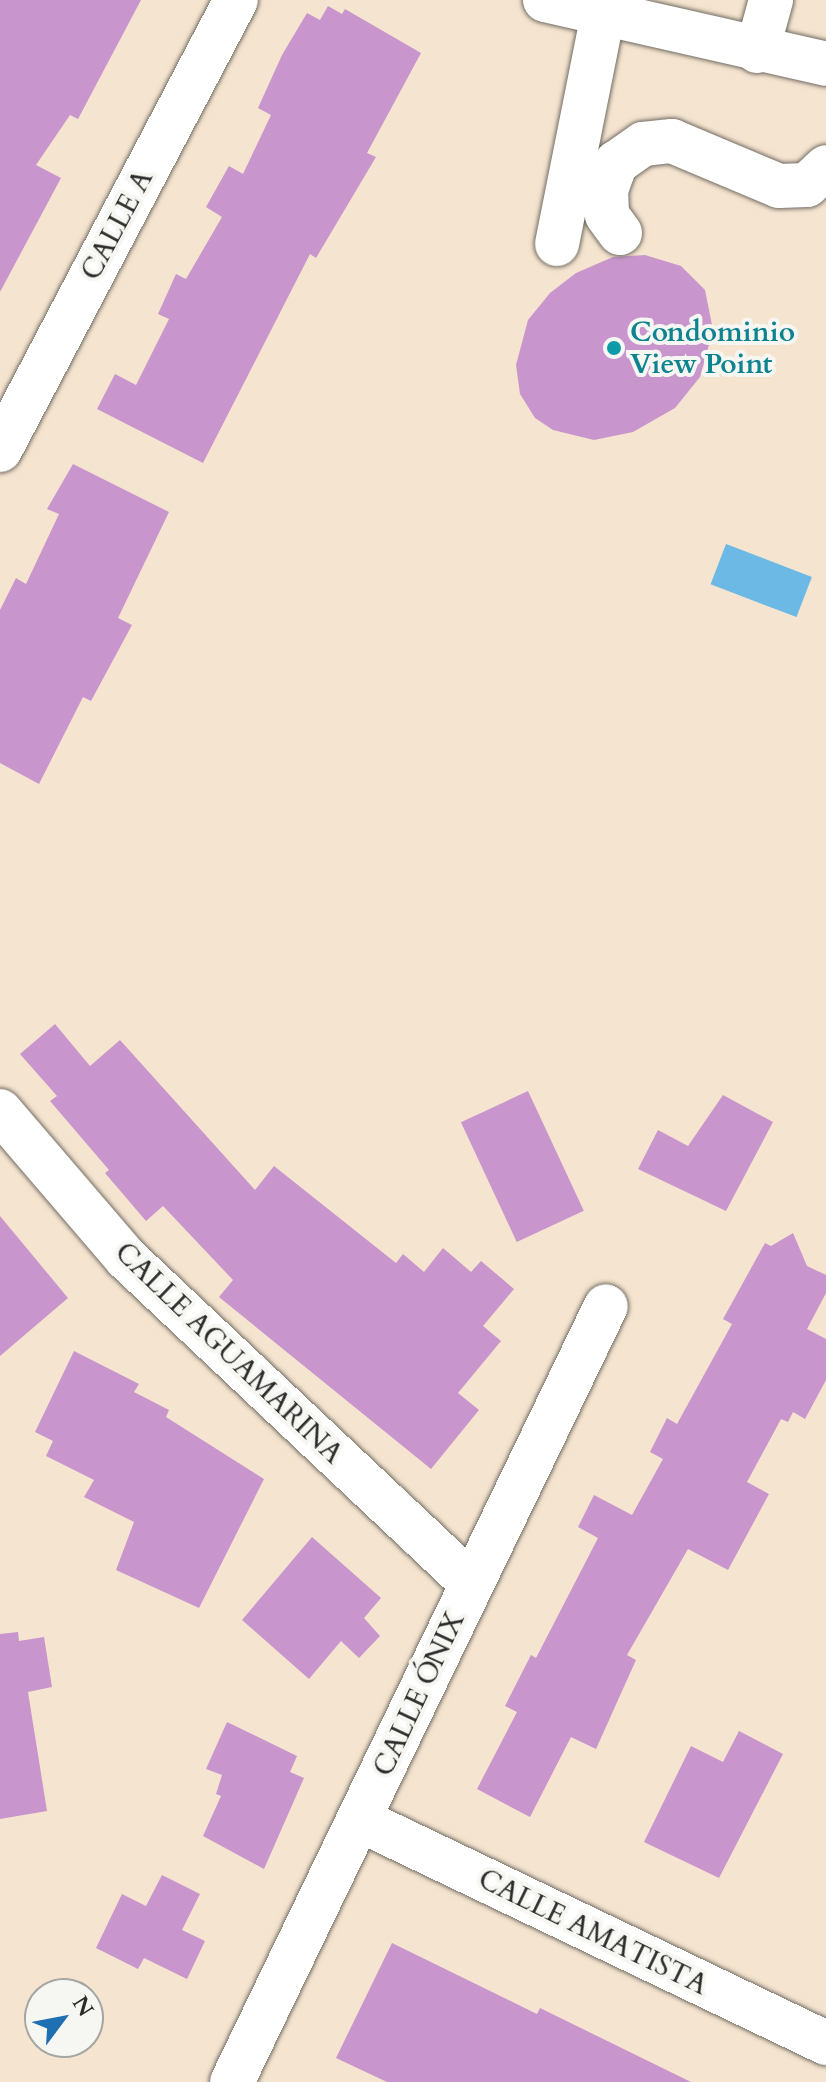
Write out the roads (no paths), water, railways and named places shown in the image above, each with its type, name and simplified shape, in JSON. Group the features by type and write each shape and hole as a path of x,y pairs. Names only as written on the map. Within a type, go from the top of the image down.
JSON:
{"street":[{"name":"CALLE A","path":"0,450 236,0"},
{"path":"545,0 757,51 826,64"},
{"path":"757,51 771,0"},
{"path":"557,244 603,14"},
{"path":"620,233 607,215 606,190 616,163 643,144 672,141 779,186 807,185 826,167"},
{"name":"CALLE AGUAMARINA","path":"0,1111 126,1258 471,1583"},
{"name":"CALLE ÓNIX","path":"232,2082 606,1306"},
{"name":"CALLE AMATISTA","path":"360,1820 826,2043"}],"water":[{"path":"726,544 812,577 796,617 711,584"}],"place":[{"name":"Condominio View Point","path":"614,348"}]}
